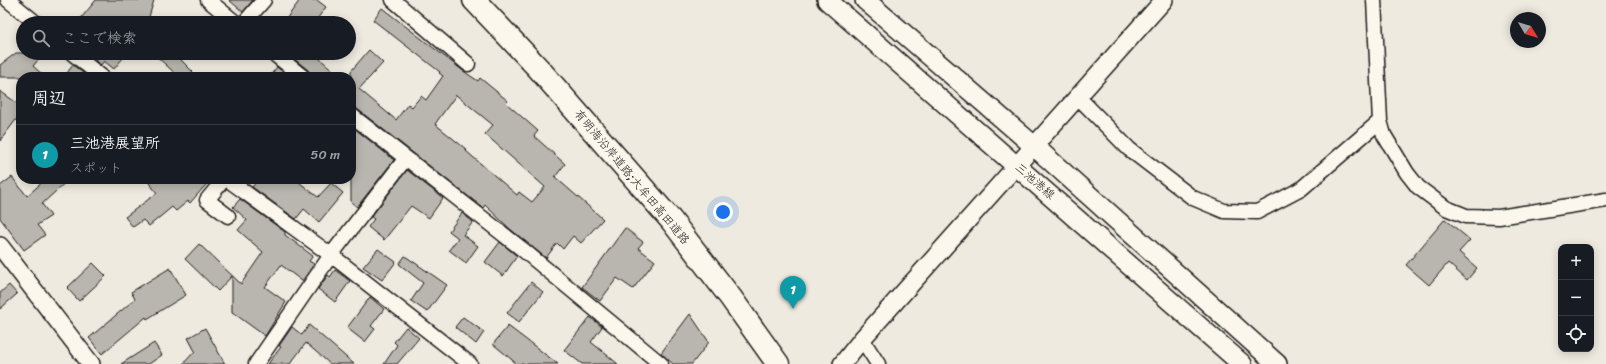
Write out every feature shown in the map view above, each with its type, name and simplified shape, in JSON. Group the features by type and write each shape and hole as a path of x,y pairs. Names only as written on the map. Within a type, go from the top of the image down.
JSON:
{"highway":[{"name":"有明海沿岸道路;大牟田高田道路","path":"474,0 539,69 671,220 731,298 778,364"}],"main road":[{"name":"三池港線","path":"827,0 1017,165 1242,364"},
{"name":"三池港線","path":"865,0 1034,146 1277,364"}],"street":[{"path":"8,0 27,16"},
{"path":"208,0 227,16"},
{"path":"250,16 264,0"},
{"path":"393,0 468,64"},
{"path":"842,364 862,338 1164,0"},
{"path":"1374,0 1380,121 1384,135 1407,173 1418,187 1446,208 1466,216 1499,217 1606,200"},
{"path":"81,60 96,72"},
{"path":"282,60 297,72"},
{"path":"1077,96 1129,149 1193,198 1224,211 1258,212 1301,189 1380,121"},
{"path":"356,119 522,250 661,364"},
{"path":"256,364 331,255 406,158"},
{"path":"220,184 206,200 228,216"},
{"path":"232,184 331,255 470,364"},
{"path":"0,246 91,364"},
{"path":"862,338 878,364"}],"building":[{"path":"96,0 154,0 149,16 83,16"},
{"path":"229,0 253,0 243,12"},
{"path":"300,0 317,0 326,7 319,16 288,16"},
{"path":"382,8 462,70 478,81 480,78 508,101 506,103 538,131 534,136 565,164 555,177 603,219 581,243 573,236 563,249 557,243 546,258 510,229 485,205 483,208 356,108 356,72 351,71 369,50 383,63 359,89 396,120 408,104 412,107 421,96 426,100 443,76 439,73 440,72 373,20","holes":["456,95 493,125 485,134 545,187 532,202 519,192 517,195 466,151 467,150 435,124"]},
{"path":"16,53 16,60 38,60 33,66 40,72 16,72 16,77 0,77 0,65"},
{"path":"95,60 121,60 114,69 104,61 101,65"},
{"path":"161,60 181,60 193,72 174,72"},
{"path":"296,60 321,60 335,72 309,72"},
{"path":"73,65 82,72 68,72"},
{"path":"277,67 283,72 273,72"},
{"path":"0,91 16,102 16,120 0,141"},
{"path":"356,130 394,160 357,207 351,202 351,184 356,184"},
{"path":"407,170 443,198 429,218 411,206 384,240 368,227 374,219 371,217"},
{"path":"12,177 27,196 40,184 64,184 42,204 51,216 37,225 45,235 24,250 0,218 0,186"},
{"path":"150,184 207,184 190,203 188,201 176,211 172,207 149,226 143,220 133,227 125,217 157,193"},
{"path":"255,184 301,184 318,197 330,184 332,184 343,193 319,222 304,209 296,219 252,187"},
{"path":"240,199 285,232 285,235 313,256 309,261 314,264 302,281 281,265 265,287 286,302 265,336 232,312 232,276 218,291 185,259 199,244 241,284 263,252 238,230 247,220 233,207"},
{"path":"462,213 473,222 463,235 478,246 466,263 449,250 458,238 449,231"},
{"path":"1445,219 1470,240 1459,252 1477,268 1467,280 1448,263 1429,285 1406,265"},
{"path":"625,228 643,242 638,248 655,261 633,289 617,278 600,301 582,287"},
{"path":"500,242 517,256 503,276 485,262"},
{"path":"378,249 396,262 382,280 363,267"},
{"path":"405,256 447,285 427,312 411,301 423,283 399,264"},
{"path":"93,263 106,276 79,301 67,288"},
{"path":"170,268 186,295 147,319 146,317 102,354 89,338 135,299 131,292"},
{"path":"335,270 350,281 335,302 318,289 328,275 330,277"},
{"path":"531,282 543,292 519,322 507,313"},
{"path":"9,285 17,294 0,309 0,293"},
{"path":"370,297 384,309 371,326 375,329 365,342 347,328"},
{"path":"690,314 709,342 692,364 673,364 661,353"},
{"path":"463,317 484,332 476,344 455,327"},
{"path":"590,317 602,327 591,342 618,364 582,364 564,350"},
{"path":"309,325 354,364 330,364 306,343 290,364 268,364 281,347 279,346 292,327 302,335"},
{"path":"508,326 558,364 517,364 493,344"},
{"path":"406,327 419,338 397,364 384,364 397,345 394,342"},
{"path":"205,328 225,364 183,364 195,351 188,338"},
{"path":"154,343 162,355 149,364 121,364"}],"place":[{"name":"三池港展望所","path":"793,309"}]}
